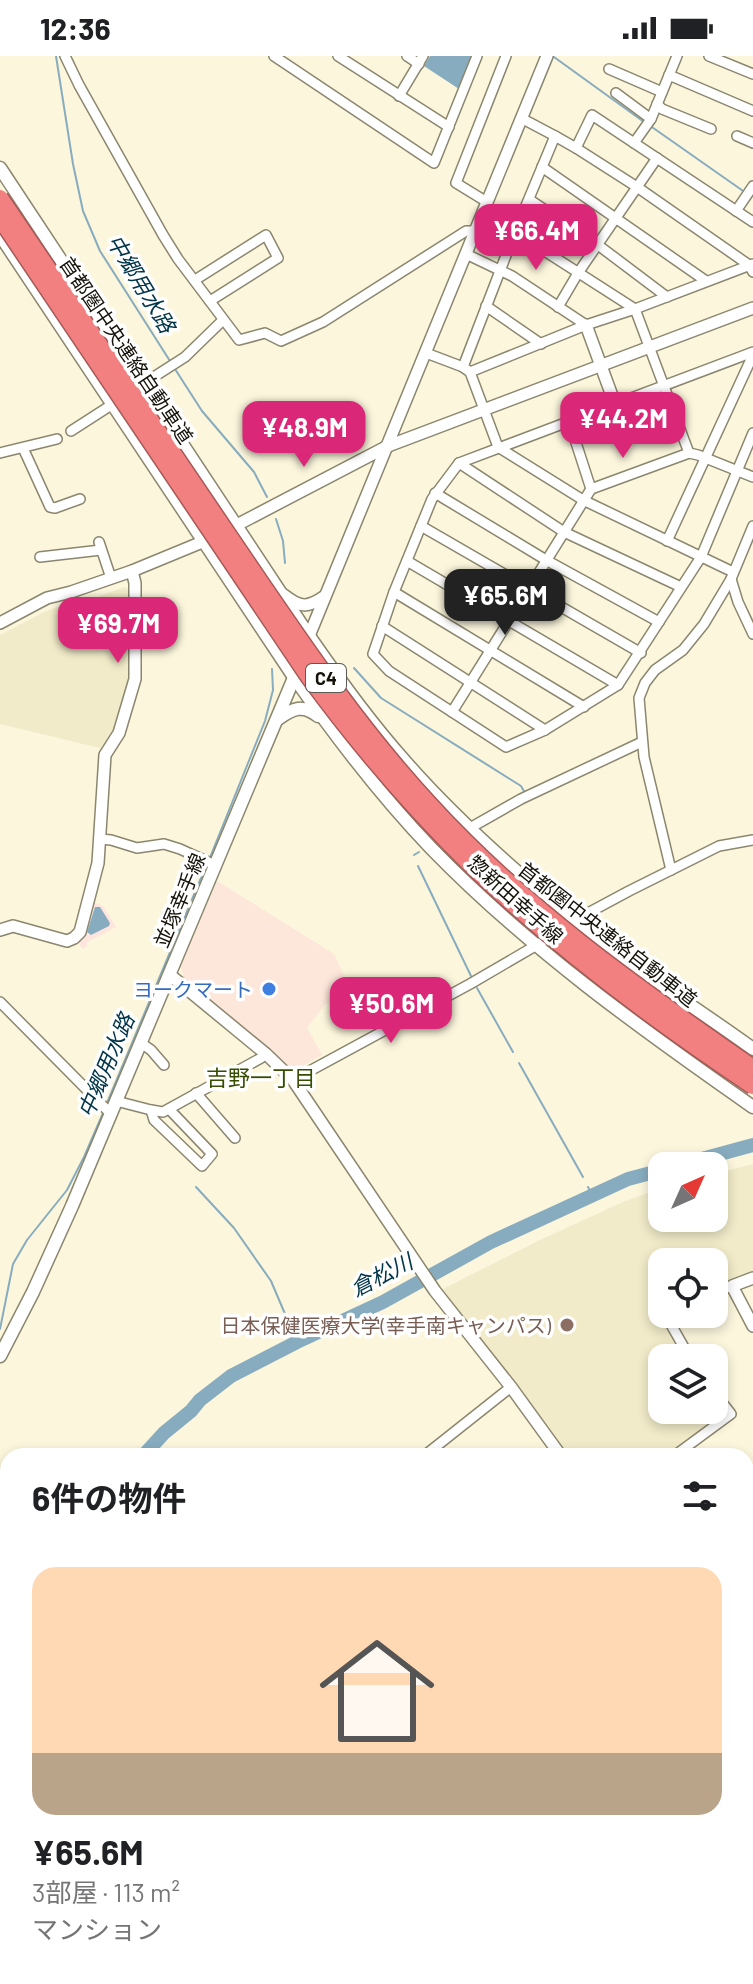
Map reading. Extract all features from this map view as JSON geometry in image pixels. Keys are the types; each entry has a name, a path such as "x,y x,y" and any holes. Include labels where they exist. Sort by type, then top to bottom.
{"highway":[{"name":"首都圏中央連絡自動車道","path":"0,198 311,656 393,764 431,807 543,912 642,990 753,1068"},
{"name":"首都圏中央連絡自動車道","path":"0,218 309,677 422,816 523,913 642,1008 753,1086"}],"main road":[{"path":"0,168 309,636 308,664 336,706 338,739"},
{"path":"0,235 294,677"},
{"path":"172,428 188,461 191,486 212,524 205,542"},
{"name":"並塚幸手線","path":"0,1356 72,1206 170,975 210,863 276,720 309,636"},
{"name":"惣新田幸手線","path":"309,636 401,758 470,828 576,922 663,988 753,1049"},
{"name":"惣新田幸手線","path":"294,677 338,739 393,805 487,903 628,1018 753,1107"},
{"path":"276,720 290,710 302,708 313,712 326,723"}],"street":[{"path":"65,56 163,235 239,340 265,333 281,341 323,322 466,231 475,231"},
{"path":"274,56 434,163 477,56"},
{"path":"338,56 449,127"},
{"path":"399,96 421,60 407,56"},
{"path":"487,202 456,183 506,56"},
{"path":"634,143 651,119 677,56"},
{"path":"709,56 753,74"},
{"path":"309,636 544,57"},
{"path":"609,69 662,92"},
{"path":"669,75 753,111"},
{"path":"616,93 651,119"},
{"path":"657,104 662,109 711,129"},
{"path":"576,148 592,115 753,222"},
{"path":"521,118 637,187 752,267"},
{"path":"555,136 486,306 466,369 498,447 583,500 732,575 738,602 753,634"},
{"path":"737,136 753,143"},
{"path":"558,307 657,158"},
{"path":"542,167 706,281"},
{"path":"736,211 753,186"},
{"path":"530,200 598,245 667,297"},
{"path":"515,232 635,309 689,453"},
{"path":"195,280 266,235 278,258 210,301"},
{"path":"466,254 502,270 586,325 615,404"},
{"path":"426,353 466,369 752,267"},
{"path":"486,306 541,344"},
{"path":"0,623 47,598 132,571 205,542 388,446 753,308"},
{"path":"71,431 196,348 223,320"},
{"path":"753,353 459,463 435,493 394,592 373,654 389,671 506,747 545,730 618,685 630,669 701,557 753,433"},
{"path":"667,541 753,353"},
{"path":"569,421 591,489"},
{"path":"0,453 57,439"},
{"path":"23,448 50,507 80,499"},
{"path":"452,712 591,489 689,453 753,477"},
{"path":"459,463 564,532 681,587"},
{"path":"435,493 546,560 659,622"},
{"path":"421,526 641,653"},
{"path":"671,870 644,757 639,698 655,670 683,650 704,624 750,542 753,526"},
{"path":"40,557 100,546 111,578"},
{"path":"407,561 618,685"},
{"path":"0,930 13,926 67,941 80,932 97,872 101,754 119,733 135,679 135,583 132,571"},
{"path":"281,592 295,604 304,605 327,595"},
{"path":"394,592 584,707"},
{"path":"382,626 545,730"},
{"path":"630,669 648,679"},
{"path":"470,828 521,799 642,742"},
{"path":"100,839 137,848 164,844 210,863"},
{"path":"293,1080 470,984 588,913 719,846 753,840"},
{"path":"170,975 293,1080 433,1288 555,1448"},
{"path":"0,1002 107,1110 114,1107 163,1112 266,1054"},
{"path":"141,1043 164,1065"},
{"path":"196,1093 235,1138"},
{"path":"151,1110 154,1120 202,1166 212,1154 169,1109"},
{"path":"728,1287 753,1278"},
{"path":"732,1286 753,1326"},
{"path":"434,1448 511,1387"},
{"path":"685,1448 717,1424"}],"shaded area":[{"path":"125,587 128,589 130,682 114,728 100,748 0,724 0,635 44,612"},
{"path":"217,881 334,954 349,987 336,1010 326,1003 307,1028 322,1055 292,1072 184,979 181,967"},
{"path":"93,902 103,906 116,927 87,942 82,949 78,940"},
{"name":"日本保健医療大学(幸手南キャンパス)","path":"753,1164 753,1272 728,1281 728,1248 648,1248 648,1328 667,1328 676,1344 648,1344 648,1424 711,1424 678,1448 562,1448 441,1290 623,1202 648,1193 648,1232 728,1232 728,1170"}],"water":[{"path":"430,56 473,56 459,89 424,66"},
{"path":"95,907 100,907 110,923 91,935 87,932"}],"waterway":[{"name":"中郷用水路","path":"56,56 83,211 100,251 170,361"},
{"path":"554,57 644,122"},
{"path":"649,125 746,193"},
{"name":"中郷用水路","path":"175,369 202,411 254,472 267,497"},
{"name":"中郷用水路","path":"276,519 283,541 285,563"},
{"path":"354,668 381,698 521,786 525,793"},
{"name":"中郷用水路","path":"209,860 265,721 273,690 272,669"},
{"path":"414,855 419,852"},
{"name":"中郷用水路","path":"107,1103 206,866"},
{"path":"418,866 471,976"},
{"path":"477,988 513,1052"},
{"path":"519,1063 583,1177"},
{"name":"中郷用水路","path":"0,1329 13,1264 27,1240 67,1190 103,1113"},
{"name":"倉松川","path":"727,1152 753,1145"},
{"name":"倉松川","path":"150,1448 200,1400 231,1376 383,1302 491,1242 628,1179 648,1174"},
{"path":"196,1187 234,1228 271,1281 297,1342"},
{"path":"588,1187 592,1195"}],"place":[{"name":"ヨークマート","path":"269,989"},
{"name":"日本保健医療大学(幸手南キャンパス)","path":"567,1325"}],"district":[{"name":"吉野一丁目","path":"261,1077"}]}
